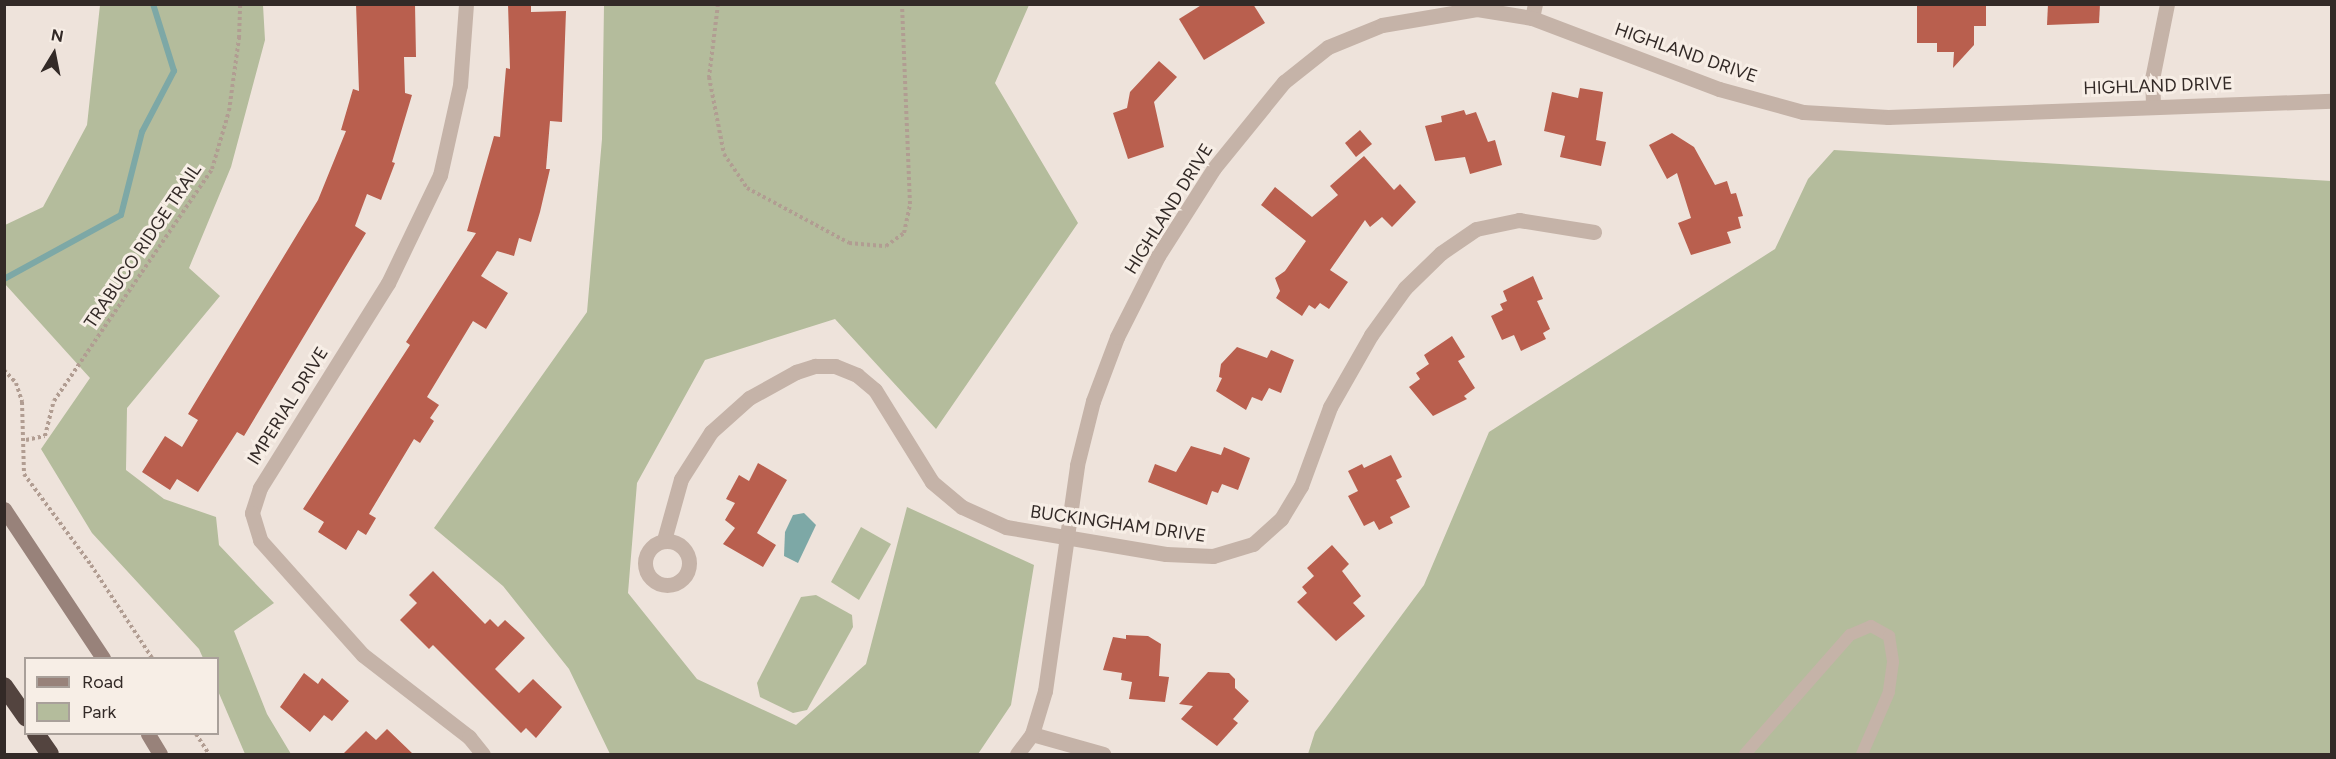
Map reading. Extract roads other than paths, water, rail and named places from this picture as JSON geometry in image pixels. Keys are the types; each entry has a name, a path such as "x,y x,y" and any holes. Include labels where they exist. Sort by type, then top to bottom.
{"highway":[{"path":"4,686 24,715"},
{"path":"37,735 50,754"}],"main road":[{"path":"4,509 102,657"},
{"path":"149,735 160,754"}],"street":[{"name":"IMPERIAL DRIVE","path":"466,4 460,85 440,175 388,282 260,488 252,513 260,540 363,655 469,737 483,754"},
{"path":"2153,104 2152,79 2167,4"},
{"name":"HIGHLAND DRIVE","path":"1017,754 1032,734 1045,691 1064,538 1093,401 1117,337 1158,256 1214,168 1284,82 1328,47 1382,25 1477,9 1533,11 1719,89 1803,112 1899,117 2153,104 2331,101"},
{"name":"BUCKINGHAM DRIVE","path":"664,540 681,478 711,432 748,398 815,366 836,366 857,375 874,390 932,482 962,507 1006,527 1064,538 1213,556 1253,544 1281,519 1301,486 1330,407 1371,335 1405,288 1441,253 1476,230 1519,220 1594,232"},
{"path":"1032,734 1103,754"}],"lane":[{"path":"1745,754 1850,635 1871,626 1889,636 1893,662 1888,692 1862,754"}],"water":[{"path":"804,513 816,525 798,563 784,556 785,532 793,515"}],"waterway":[{"path":"4,279 121,215 142,132 174,71 153,4"}]}
